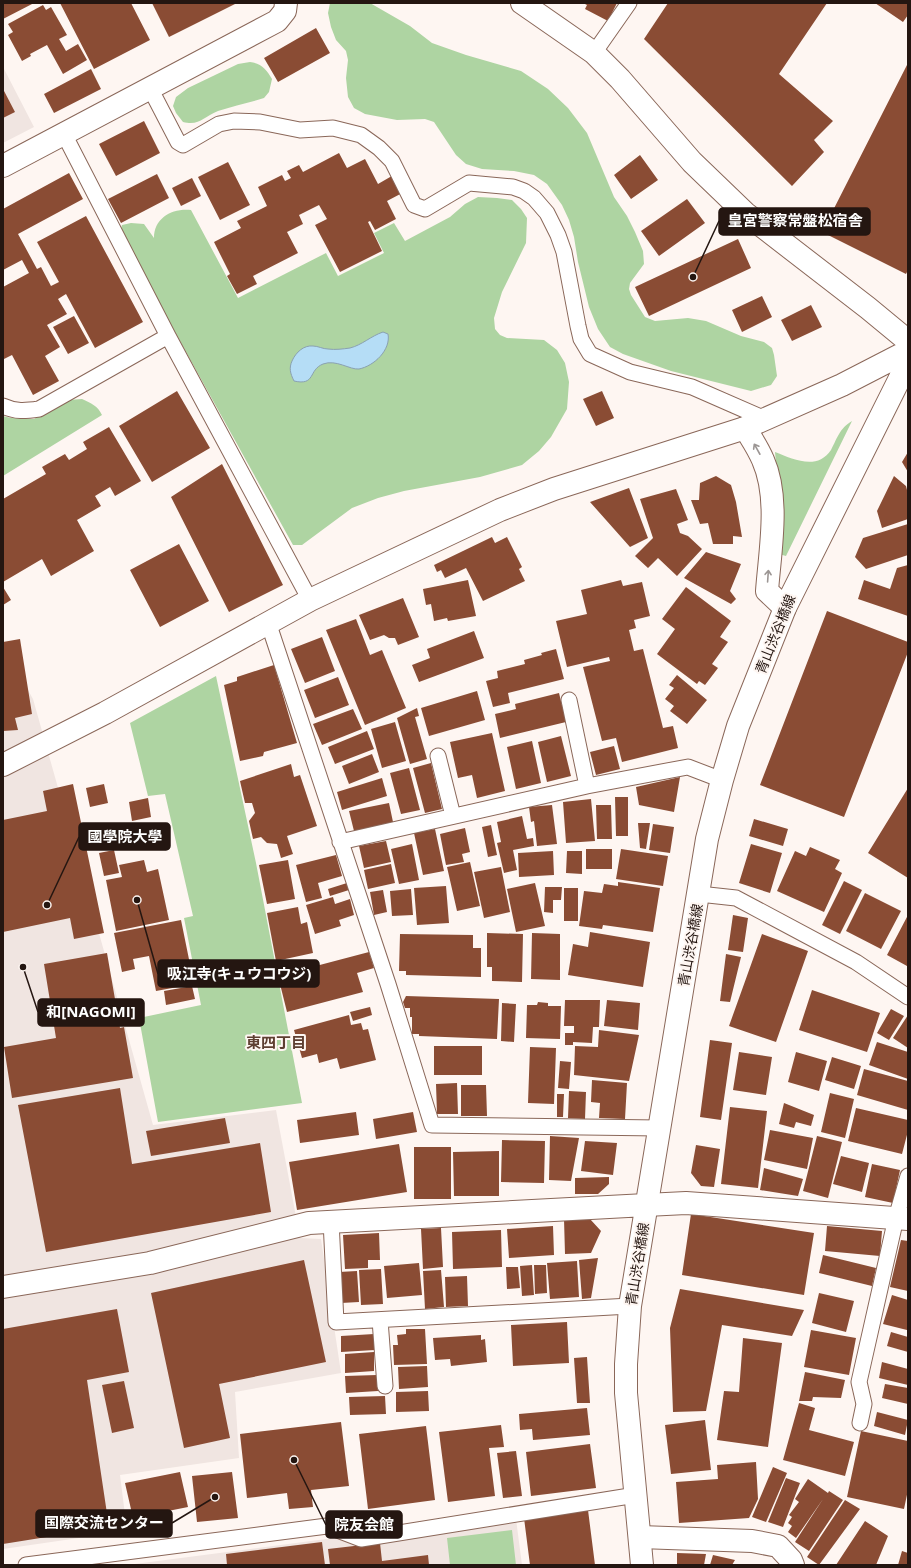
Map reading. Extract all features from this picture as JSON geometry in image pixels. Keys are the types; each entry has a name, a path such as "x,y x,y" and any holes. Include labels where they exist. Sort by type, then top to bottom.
{"street":[{"path":"3,166 277,21 285,11 286,3"},
{"path":"522,3 594,53 620,79 692,162 745,213 868,308 908,341"},
{"path":"3,765 105,713 310,600 500,510 554,489 745,428 842,385 908,351"},
{"name":"青山渋谷橋線","path":"642,1565 626,1393 626,1364 630,1306 707,839 738,726 785,608 908,362"},
{"path":"745,428 763,460 771,487 772,523 767,591 785,608"},
{"path":"3,1287 150,1263 309,1223 331,1221 686,1203 902,1218"},
{"path":"640,1537 752,1541 778,1546 791,1560 793,1565"}],"lane":[{"path":"594,53 629,3"},
{"path":"150,88 178,142 183,145 219,124 234,121 260,122 300,130 333,128 361,135 379,148 392,161 414,205 425,209 469,183 513,187 524,191 534,198 547,213 558,234 564,252 581,339 590,354 630,372 692,387 765,418"},
{"path":"64,134 168,336 310,600"},
{"path":"3,406 11,410 24,412 39,409 168,336"},
{"path":"268,622 388,984 432,1125 659,1128"},
{"path":"569,700 587,786"},
{"path":"438,756 453,816"},
{"path":"340,842 587,786 688,767 722,780"},
{"path":"699,894 736,898 856,962 908,997"},
{"path":"860,1423 864,1404 859,1382 902,1218 908,1176"},
{"path":"331,1221 336,1322 630,1306"},
{"path":"380,1320 385,1386"},
{"path":"26,1565 327,1526 361,1539 636,1495"}],"shaded area":[{"path":"3,67 34,127 3,143"},
{"path":"3,646 33,699 153,1125 276,1110 300,1238 321,1239 341,1373 235,1392 239,1458 120,1475 127,1531 3,1549"},
{"path":"516,1519 522,1565 127,1565 326,1539 365,1539"}],"green space":[{"path":"330,3 370,3 410,26 432,43 466,55 521,71 548,89 568,108 587,133 614,197 627,216 635,232 643,251 644,264 630,283 629,289 631,295 645,317 655,321 688,318 706,321 741,336 764,342 772,348 774,355 777,376 771,385 751,391 671,371 623,354 610,347 598,329 589,307 569,220 562,205 547,184 534,175 514,171 482,169 466,164 456,155 434,122 425,119 397,120 365,114 354,108 348,97 346,78 348,60 346,51 336,40 331,27 328,13"},
{"path":"250,62 263,68 272,79 269,92 264,98 218,111 198,122 183,122 173,106 176,97 188,88 238,64"},
{"path":"478,197 512,200 527,218 526,243 502,292 494,318 495,329 500,335 507,338 544,340 557,350 565,363 569,382 567,409 551,437 539,451 522,465 480,477 404,491 378,498 352,508 302,545 293,545 120,233 122,225 131,223 144,224 154,238 157,225 165,216 177,211 191,210 238,298 326,253 338,276 384,253 374,233 394,223 405,241 450,217 465,204"},
{"path":"82,399 96,407 102,415 3,476 3,416 11,418 34,419 68,400"},
{"path":"852,421 786,556 775,553 778,485 775,452 804,462 819,460 831,450 841,430"},
{"path":"216,676 256,863 302,1103 158,1122 139,1018 201,1005 184,918 193,916 165,794 148,796 130,723"},
{"path":"512,1530 516,1565 450,1565 447,1538"}],"water":[{"path":"383,332 388,334 387,346 376,361 370,365 355,369 333,363 323,364 315,370 311,377 306,381 294,381 290,371 290,366 296,355 303,348 315,346 324,349 350,348 359,345"}],"building":[{"path":"3,3 34,3 3,19"},
{"path":"60,3 131,3 150,40 94,69"},
{"path":"152,3 237,3 169,37"},
{"path":"583,3 617,3 608,21 585,9 587,5"},
{"path":"668,3 827,3 779,74 833,121 814,140 824,152 792,186 644,39"},
{"path":"875,3 908,3 908,15 903,22"},
{"path":"43,5 46,10 51,7 67,35 59,39 66,51 78,44 87,60 63,74 47,45 30,54 31,56 22,61 8,35 13,32 8,24"},
{"path":"316,28 330,53 278,82 264,58"},
{"path":"908,63 908,270 906,274 822,232"},
{"path":"91,69 101,89 54,113 44,94"},
{"path":"3,89 15,112 3,118"},
{"path":"144,121 160,153 116,176 99,144"},
{"path":"339,153 347,168 365,159 378,184 397,173 406,191 387,201 396,219 375,230 370,221 368,222 382,251 340,272 315,225 327,219 319,205 299,215 303,224 287,232 298,253 253,276 257,284 237,294 227,276 230,274 214,242 241,228 237,221 267,206 258,187 282,175 285,181 291,178 287,171 299,165 303,172"},
{"path":"640,155 658,180 631,199 614,175"},
{"path":"228,162 250,205 220,220 198,177"},
{"path":"69,173 83,199 18,234 37,269 41,267 51,286 59,282 37,242 86,216 143,322 95,348 66,294 58,299 67,314 47,325 60,347 45,356 59,381 33,395 12,355 4,359 3,358 3,287 29,273 22,260 3,270 3,209"},
{"path":"157,174 169,198 121,223 108,199"},
{"path":"192,178 201,196 181,206 172,188"},
{"path":"687,199 705,223 659,256 641,231"},
{"path":"738,239 751,268 649,316 635,287"},
{"path":"762,296 772,317 742,332 732,310"},
{"path":"811,305 822,327 792,341 781,320"},
{"path":"74,316 89,343 68,354 53,327"},
{"path":"177,391 210,448 152,482 119,426"},
{"path":"602,391 614,418 596,426 583,399"},
{"path":"109,427 141,481 115,496 110,487 95,496 101,506 77,520 94,551 51,576 42,559 3,582 3,499 46,474 42,467 65,454 69,460 87,449 83,442"},
{"path":"908,452 908,472 902,462"},
{"path":"222,464 283,585 229,612 171,497"},
{"path":"716,476 731,485 736,502 742,537 733,536 733,544 713,544 708,523 700,524 691,500 699,500 700,483"},
{"path":"894,476 906,486 908,494 908,519 882,528 877,511"},
{"path":"629,488 648,538 630,547 590,502"},
{"path":"676,489 688,520 677,524 680,533 688,536 702,549 677,576 658,558 648,568 635,556 653,538 640,499"},
{"path":"908,524 908,555 866,569 855,557 863,538"},
{"path":"492,537 495,543 507,537 522,567 519,569 525,581 483,601 466,568 445,578 441,570 437,572 434,565"},
{"path":"179,544 209,601 160,627 130,570"},
{"path":"706,552 741,564 730,591 736,599 731,604 684,578"},
{"path":"908,565 908,616 858,599 864,580 890,589 897,568"},
{"path":"468,580 476,616 448,621 447,618 434,621 431,604 426,605 423,589"},
{"path":"621,580 623,586 642,582 650,616 634,620 636,628 629,630 634,651 643,649 663,728 673,726 678,748 622,762 616,738 602,741 583,667 610,661 609,657 567,667 556,621 587,614 581,590"},
{"path":"3,587 11,600 3,605"},
{"path":"686,587 731,621 720,637 728,642 712,664 718,668 705,685 699,681 697,684 657,654 675,629 662,619"},
{"path":"403,598 419,637 398,645 395,638 389,638 384,635 370,640 359,615"},
{"path":"827,611 908,642 908,652 844,817 760,785"},
{"path":"356,619 370,655 382,650 406,708 365,725 326,630"},
{"path":"474,631 484,658 419,682 412,665 430,658 427,649"},
{"path":"322,637 335,671 305,683 291,649"},
{"path":"20,639 32,714 15,718 18,730 3,731 3,642"},
{"path":"556,649 564,679 508,693 510,703 493,707 486,681 498,678 497,671 525,664 524,660"},
{"path":"274,665 297,743 264,752 263,756 240,761 224,685 237,681 237,677"},
{"path":"677,675 707,700 687,724 670,711 674,706 665,699 674,688 669,685"},
{"path":"338,677 349,705 315,718 304,690"},
{"path":"477,691 485,720 429,736 421,708"},
{"path":"559,693 566,722 500,738 495,714 516,709 515,704"},
{"path":"417,708 419,716 415,717 427,759 410,764 397,718"},
{"path":"353,709 362,729 322,745 313,724"},
{"path":"395,722 406,761 382,768 371,729"},
{"path":"367,731 374,749 335,764 328,747"},
{"path":"492,733 505,791 477,798 472,775 458,778 450,742"},
{"path":"561,736 571,776 547,782 538,742"},
{"path":"532,741 541,783 516,789 507,747"},
{"path":"614,746 620,769 596,775 590,752"},
{"path":"372,754 379,772 349,784 342,766"},
{"path":"431,763 442,809 425,813 413,768"},
{"path":"291,764 294,777 300,775 317,826 287,836 293,854 281,858 277,844 267,843 261,837 253,839 249,821 255,813 252,803 245,803 240,781"},
{"path":"409,768 420,810 401,814 390,773"},
{"path":"680,777 674,812 639,805 636,787"},
{"path":"382,778 387,796 342,810 337,792"},
{"path":"73,784 104,933 74,939 70,918 3,932 3,820 47,811 43,791"},
{"path":"104,784 108,803 90,807 86,788"},
{"path":"908,788 908,878 868,853"},
{"path":"615,797 628,797 628,836 616,836"},
{"path":"148,798 151,817 132,821 129,802"},
{"path":"591,799 595,841 566,843 563,802"},
{"path":"389,803 393,822 354,831 349,811"},
{"path":"552,805 557,844 537,846 534,821 531,822 529,807"},
{"path":"596,805 611,805 612,839 597,839"},
{"path":"522,816 527,839 533,838 534,846 513,850 517,870 504,873 497,843 501,842 497,822"},
{"path":"754,819 788,829 783,846 749,836"},
{"path":"638,823 650,823 646,849 640,848"},
{"path":"653,824 674,827 670,853 649,850"},
{"path":"491,825 497,855 488,857 482,827"},
{"path":"465,828 470,852 462,854 464,862 446,865 440,834"},
{"path":"435,829 444,871 423,875 414,833"},
{"path":"386,841 391,862 364,868 359,846"},
{"path":"412,844 419,880 399,884 391,849"},
{"path":"751,844 782,853 770,893 739,883"},
{"path":"810,847 840,860 835,869 842,873 824,912 777,891 795,851 806,856"},
{"path":"586,849 612,849 612,869 586,869"},
{"path":"621,849 668,856 663,886 616,879"},
{"path":"114,850 119,873 104,876 99,853"},
{"path":"553,851 554,875 519,877 518,853"},
{"path":"567,851 582,851 582,874 566,873"},
{"path":"336,855 342,876 318,883 322,898 306,902 296,865"},
{"path":"144,860 147,872 158,869 169,920 116,931 106,880 122,877 119,865"},
{"path":"288,860 295,899 267,904 259,865"},
{"path":"470,862 480,906 457,911 447,867"},
{"path":"391,864 395,883 368,889 364,870"},
{"path":"501,867 510,912 484,918 474,872"},
{"path":"844,881 862,890 840,934 822,925"},
{"path":"618,882 660,888 653,932 603,925 602,929 579,926 584,891 602,893 604,884 618,886"},
{"path":"347,883 349,890 330,896 328,889"},
{"path":"535,883 545,926 516,932 507,889"},
{"path":"446,886 449,923 417,925 414,888"},
{"path":"545,887 562,887 561,900 553,900 553,913 544,912"},
{"path":"564,888 578,888 578,921 564,921"},
{"path":"411,889 413,915 392,916 390,891"},
{"path":"383,890 387,912 374,915 370,892"},
{"path":"865,893 901,911 881,949 846,931"},
{"path":"333,897 335,904 350,899 354,915 339,920 341,926 315,934 306,905"},
{"path":"298,907 301,924 307,922 313,953 276,961 267,913"},
{"path":"733,915 748,918 743,952 728,950"},
{"path":"908,915 908,963 907,966 887,955"},
{"path":"181,920 194,984 156,991 149,956 133,959 135,969 122,972 114,933"},
{"path":"590,932 650,942 643,987 568,975 573,944 588,947"},
{"path":"487,933 523,934 522,982 492,981 492,967 487,967"},
{"path":"532,933 560,934 560,980 531,979"},
{"path":"400,934 473,935 473,948 481,948 481,977 406,975 406,971 399,971"},
{"path":"762,934 808,951 776,1042 729,1026"},
{"path":"369,952 374,968 357,973 363,992 287,1012 278,976"},
{"path":"107,953 120,1028 124,1027 133,1078 12,1098 4,1047 56,1038 44,964"},
{"path":"726,954 741,957 730,1002 720,1001"},
{"path":"192,986 195,999 166,1005 164,991"},
{"path":"812,990 880,1013 867,1052 799,1030"},
{"path":"406,996 499,999 497,1039 419,1036 419,1034 412,1034 412,1017 410,1017 410,1008 405,1008 403,1002"},
{"path":"565,1000 600,1000 599,1027 593,1027 592,1043 573,1042 573,1045 565,1045 565,1033 574,1033 574,1026 564,1026"},
{"path":"607,1000 640,1003 638,1030 604,1026"},
{"path":"538,1002 548,1003 548,1006 561,1006 560,1039 526,1038 527,1005 537,1005"},
{"path":"502,1003 516,1004 514,1042 501,1041"},
{"path":"370,1007 372,1015 353,1021 350,1012"},
{"path":"891,1009 904,1016 889,1040 877,1033"},
{"path":"349,1015 351,1025 361,1023 363,1030 368,1029 376,1060 340,1069 337,1058 319,1063 317,1054 302,1058 294,1030"},
{"path":"908,1015 908,1048 893,1038"},
{"path":"599,1030 639,1035 629,1081 574,1075 575,1046 598,1047"},
{"path":"710,1040 732,1043 721,1120 700,1117"},
{"path":"877,1042 908,1052 908,1079 869,1065"},
{"path":"434,1046 482,1046 482,1075 434,1075"},
{"path":"530,1047 556,1048 554,1104 528,1103"},
{"path":"739,1052 772,1057 766,1095 733,1090"},
{"path":"796,1052 827,1061 819,1091 788,1082"},
{"path":"832,1057 861,1066 854,1089 825,1080"},
{"path":"560,1061 571,1062 569,1089 558,1088"},
{"path":"864,1069 908,1081 908,1110 857,1095"},
{"path":"592,1080 627,1083 625,1119 599,1118 600,1103 591,1102"},
{"path":"457,1083 458,1114 437,1114 436,1084"},
{"path":"461,1085 486,1085 487,1116 461,1116"},
{"path":"120,1088 132,1164 260,1143 271,1212 46,1252 18,1105"},
{"path":"569,1091 586,1092 585,1119 568,1118"},
{"path":"830,1093 854,1099 845,1138 821,1132"},
{"path":"557,1094 564,1094 563,1117 557,1117"},
{"path":"784,1103 814,1115 811,1126 796,1122 794,1128 779,1124"},
{"path":"730,1107 767,1111 758,1188 721,1184"},
{"path":"856,1108 908,1120 908,1131 902,1154 848,1141"},
{"path":"356,1112 359,1135 300,1143 297,1120"},
{"path":"413,1112 417,1132 376,1139 373,1119"},
{"path":"225,1118 230,1143 151,1156 146,1131"},
{"path":"770,1130 813,1138 807,1169 764,1160"},
{"path":"550,1136 579,1138 571,1181 549,1180"},
{"path":"817,1136 842,1142 828,1198 803,1191"},
{"path":"502,1140 545,1141 544,1183 501,1182"},
{"path":"585,1141 617,1143 613,1175 581,1171"},
{"path":"399,1144 407,1192 297,1210 289,1162"},
{"path":"696,1145 720,1149 714,1187 701,1186 691,1173"},
{"path":"414,1147 451,1147 451,1199 414,1199"},
{"path":"499,1151 499,1196 454,1196 453,1152"},
{"path":"841,1156 869,1163 862,1192 833,1184"},
{"path":"872,1164 900,1170 893,1203 865,1197"},
{"path":"764,1168 803,1179 798,1196 760,1190"},
{"path":"609,1177 609,1184 598,1194 575,1194 575,1178"},
{"path":"691,1214 814,1233 804,1295 682,1275"},
{"path":"564,1219 590,1219 601,1231 591,1253 565,1254"},
{"path":"553,1226 554,1255 509,1258 507,1229"},
{"path":"827,1226 882,1231 880,1256 825,1251"},
{"path":"441,1228 443,1267 423,1269 421,1229"},
{"path":"501,1230 502,1267 453,1269 452,1232"},
{"path":"379,1233 380,1260 368,1260 368,1268 345,1269 343,1235"},
{"path":"901,1240 908,1241 908,1291 890,1287"},
{"path":"823,1255 876,1268 872,1286 819,1273"},
{"path":"598,1258 591,1298 582,1299 579,1260"},
{"path":"304,1260 326,1362 219,1384 230,1438 184,1448 151,1293"},
{"path":"577,1261 579,1297 550,1299 547,1263"},
{"path":"419,1263 422,1295 387,1298 384,1266"},
{"path":"532,1265 534,1295 522,1296 520,1266"},
{"path":"534,1265 546,1265 547,1293 535,1294"},
{"path":"506,1267 518,1267 520,1288 507,1289"},
{"path":"381,1269 383,1304 361,1305 359,1270"},
{"path":"441,1270 444,1307 425,1309 423,1271"},
{"path":"357,1271 359,1302 341,1303 339,1272"},
{"path":"467,1276 468,1306 446,1307 445,1277"},
{"path":"680,1289 804,1310 792,1336 722,1325 706,1411 673,1412 670,1328"},
{"path":"819,1293 854,1301 846,1332 812,1323"},
{"path":"892,1295 908,1300 907,1330 883,1324"},
{"path":"117,1309 129,1372 87,1380 109,1527 3,1544 3,1329"},
{"path":"567,1322 569,1363 513,1366 511,1325"},
{"path":"406,1329 425,1329 427,1364 394,1365 393,1345 398,1345 397,1335 406,1334"},
{"path":"811,1330 856,1338 849,1375 804,1367"},
{"path":"891,1332 908,1337 908,1352 887,1346"},
{"path":"374,1334 375,1350 341,1352 341,1336"},
{"path":"481,1335 481,1340 485,1339 487,1362 451,1366 450,1359 435,1360 433,1338"},
{"path":"743,1338 782,1343 768,1447 717,1440 724,1391 739,1392"},
{"path":"374,1352 374,1371 345,1373 345,1354"},
{"path":"587,1357 590,1403 577,1403 574,1358"},
{"path":"882,1362 908,1369 908,1385 879,1378"},
{"path":"427,1366 428,1387 399,1389 398,1367"},
{"path":"805,1372 845,1380 841,1398 813,1397 812,1401 799,1401"},
{"path":"377,1375 378,1391 346,1393 345,1376"},
{"path":"124,1381 134,1428 112,1433 102,1385"},
{"path":"885,1384 908,1388 908,1404 882,1398"},
{"path":"428,1391 429,1411 396,1412 396,1392"},
{"path":"385,1396 386,1414 350,1415 349,1397"},
{"path":"799,1403 815,1408 809,1430 854,1442 845,1476 783,1460"},
{"path":"587,1408 590,1435 533,1440 532,1429 520,1430 519,1414"},
{"path":"877,1412 908,1420 905,1435 874,1426"},
{"path":"705,1420 711,1470 671,1474 665,1425"},
{"path":"341,1422 349,1486 311,1490 313,1507 289,1509 287,1493 247,1498 240,1434"},
{"path":"501,1425 504,1447 489,1448 495,1496 448,1502 439,1432"},
{"path":"426,1426 435,1500 368,1509 359,1434"},
{"path":"861,1431 908,1441 908,1490 904,1509 847,1497"},
{"path":"590,1444 596,1488 531,1496 526,1452"},
{"path":"516,1451 522,1496 503,1498 497,1453"},
{"path":"756,1462 758,1499 749,1518 679,1523 676,1482 718,1479 717,1465"},
{"path":"773,1467 787,1473 766,1522 752,1517"},
{"path":"180,1472 188,1507 133,1518 125,1483"},
{"path":"232,1472 238,1518 197,1522 192,1476"},
{"path":"786,1478 800,1483 783,1527 768,1522"},
{"path":"808,1479 828,1493 829,1491 843,1500 809,1551 795,1542 823,1499 796,1538 788,1532 792,1526 788,1523 792,1517 789,1515 799,1502 795,1499"},
{"path":"845,1500 860,1509 819,1565 807,1557"},
{"path":"588,1510 595,1565 530,1565 524,1518"},
{"path":"865,1521 888,1536 876,1565 836,1565"},
{"path":"322,1542 325,1565 227,1565 226,1554"},
{"path":"380,1543 382,1561 428,1555 429,1565 330,1565 328,1549"},
{"path":"902,1551 908,1553 908,1565 898,1565"},
{"path":"677,1553 706,1554 704,1565 677,1565"},
{"path":"713,1555 735,1560 732,1565 710,1565"}],"place":[{"name":"皇宮警察常盤松宿舎","path":"693,277"},
{"name":"吸江寺(キュウコウジ)","path":"137,900"},
{"name":"國學院大學","path":"47,905"},
{"name":"和[NAGOMI]","path":"23,967"},
{"name":"院友会館","path":"294,1460"},
{"name":"国際交流センター","path":"215,1497"}],"district":[{"name":"東四丁目","path":"276,1042"}]}
